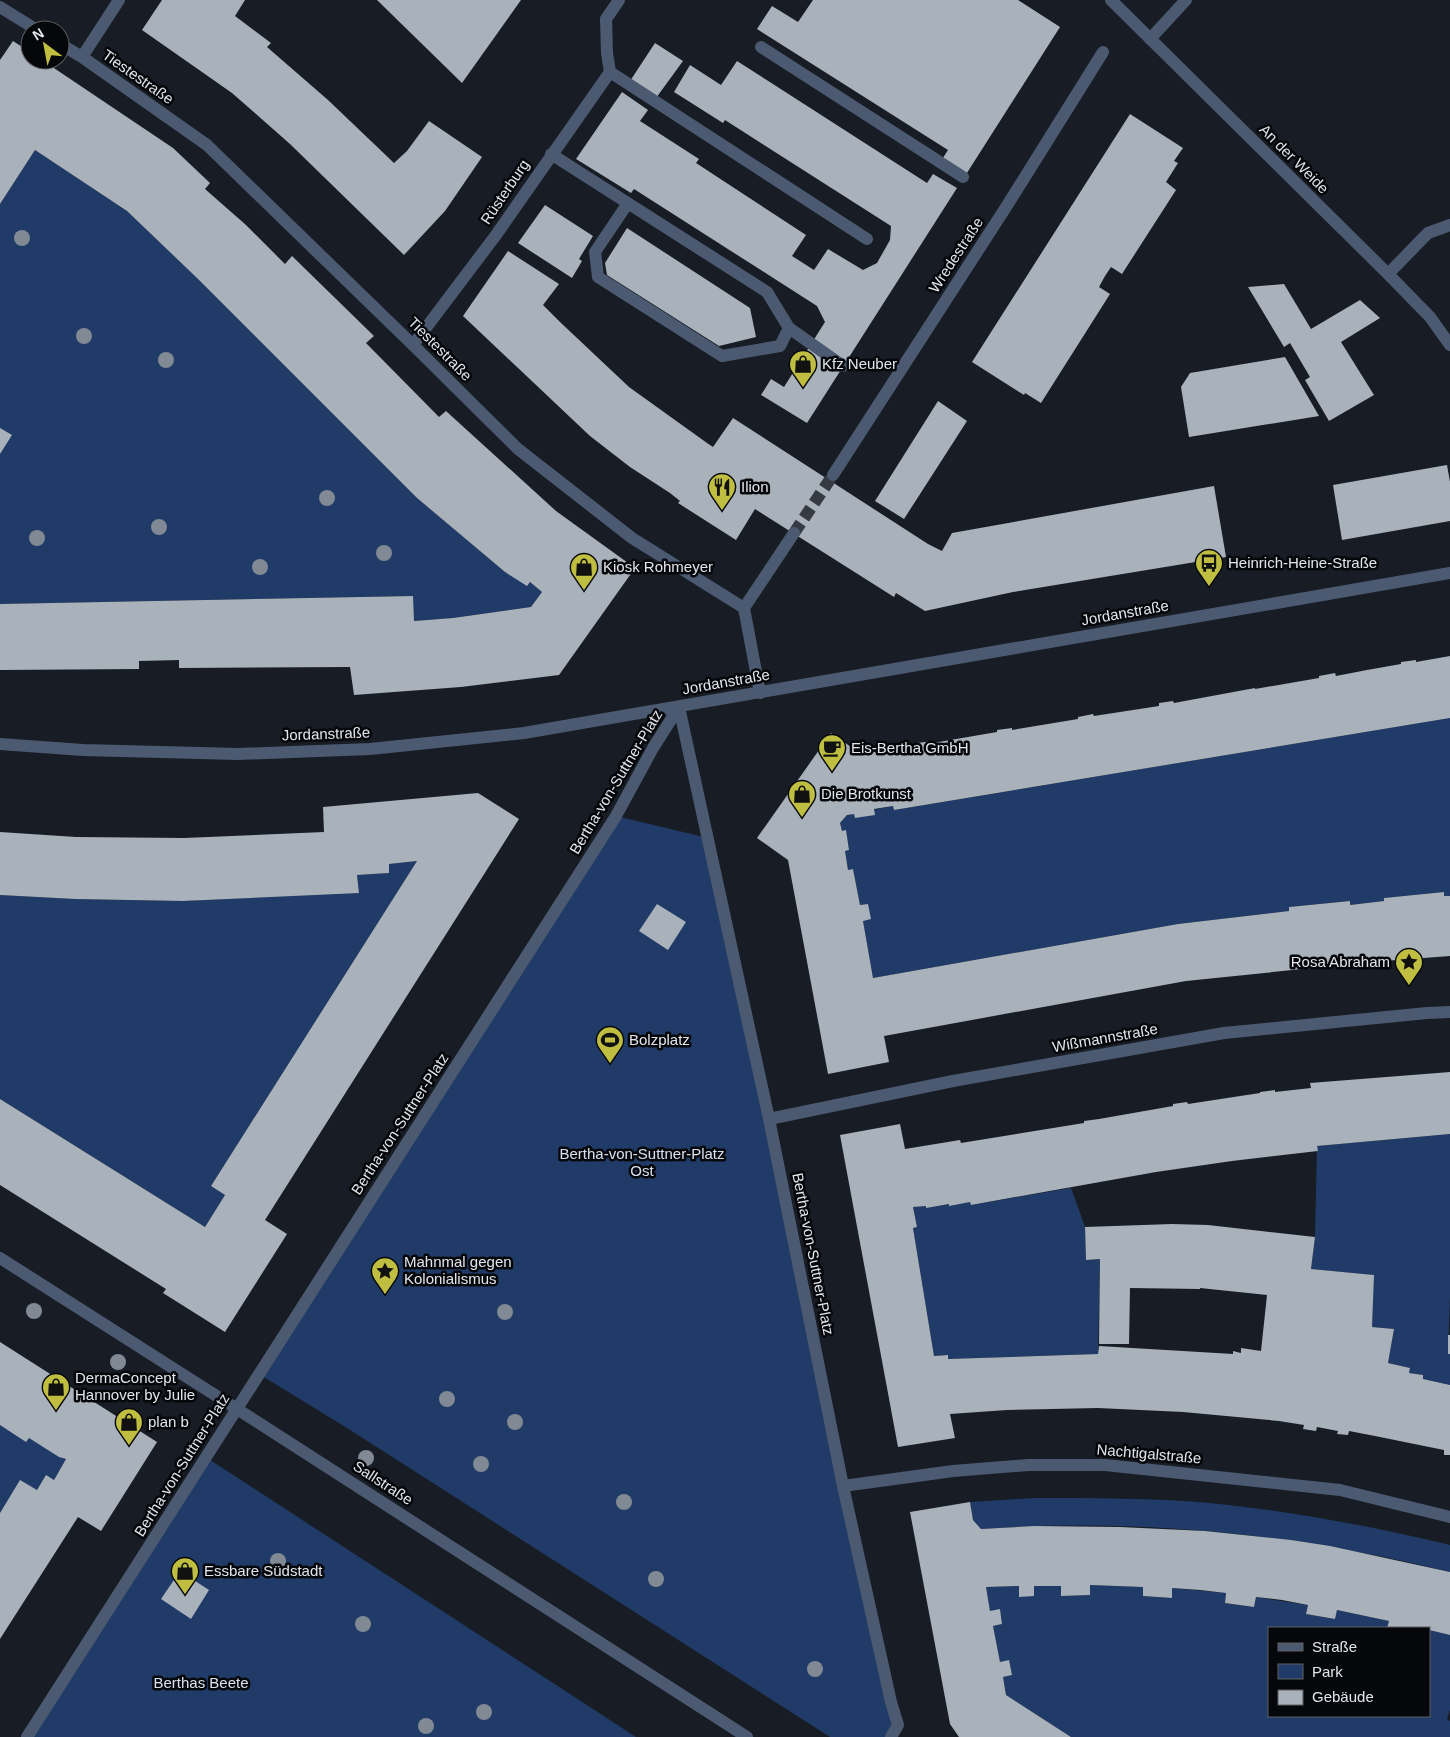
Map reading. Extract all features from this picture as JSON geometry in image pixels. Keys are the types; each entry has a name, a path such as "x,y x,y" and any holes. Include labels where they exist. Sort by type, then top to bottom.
{"street":[{"path":"82,57 119,0"},
{"path":"618,0 606,19 610,72 867,239"},
{"name":"An der Weide","path":"1111,0 1388,274 1430,318 1450,345"},
{"path":"1150,39 1186,0"},
{"path":"0,8 20,20"},
{"path":"761,47 963,177"},
{"name":"Tiestestraße","path":"70,50 207,145 413,344 518,449 632,538 744,608"},
{"name":"Wredestraße","path":"833,475 1008,204 1103,52"},
{"name":"Rüsterburg","path":"413,344 496,235 610,72"},
{"path":"551,154 767,292 789,328 842,366"},
{"path":"628,203 595,252 598,277 722,356 780,346 789,328"},
{"path":"1388,274 1428,233 1450,225"},
{"path":"760,693 744,608 794,533"},
{"name":"Jordanstraße","path":"0,744 83,750 238,754 370,749 524,733 1450,573"},
{"name":"Bertha-von-Suttner-Platz","path":"679,707 769,1119 843,1486 898,1726 891,1737"},
{"name":"Bertha-von-Suttner-Platz","path":"27,1737 611,825 653,748 679,707"},
{"name":"Wißmannstraße","path":"769,1119 953,1081 1224,1033 1450,1012"},
{"name":"Sallstraße","path":"0,1258 747,1737"},
{"name":"Nachtigalstraße","path":"843,1486 953,1471 1028,1465 1105,1465 1340,1490 1450,1517"}],"green space":[{"path":"35,150 127,211 198,279 417,498 505,572 527,585 530,582 542,592 531,607 453,618 414,621 412,596 0,604 0,204"},
{"path":"1450,718 1450,896 1444,896 1444,892 1384,898 1384,901 1350,905 1349,901 1289,907 1289,911 1178,924 873,978 863,921 868,904 860,905 853,869 848,870 845,851 849,850 846,831 842,831 840,823 847,815 893,806 894,810"},
{"name":"Bertha-von-Suttner-Platz Ost","path":"616,816 708,838 898,1725 891,1737 830,1737 347,1428 259,1374"},
{"path":"417,861 211,1186 225,1195 205,1227 0,1099 0,895 75,899 183,901 359,892 357,875 389,873 389,864"},
{"path":"1450,1134 1448,1354 1450,1354 1450,1385 1423,1379 1423,1375 1409,1373 1410,1368 1388,1363 1394,1329 1372,1327 1373,1275 1311,1269 1315,1237 1317,1146"},
{"path":"1071,1188 1085,1227 1086,1260 1100,1259 1098,1354 948,1359 948,1355 934,1356 913,1228 917,1227 913,1207 970,1202 971,1205"},
{"path":"0,1425 26,1441 29,1438 66,1459 54,1480 46,1476 37,1490 20,1481 0,1513"},
{"name":"Berthas Beete","path":"207,1458 636,1737 27,1737"},
{"path":"1034,1498 1188,1501 1271,1510 1331,1520 1450,1545 1450,1572 1334,1548 1217,1532 1099,1526 981,1529 973,1520 970,1502"},
{"path":"1090,1585 1143,1587 1143,1596 1171,1598 1172,1588 1226,1593 1225,1603 1254,1607 1256,1597 1308,1605 1306,1614 1335,1619 1337,1610 1389,1621 1387,1627 1268,1627 1268,1717 1430,1717 1430,1630 1450,1635 1450,1710 1447,1719 1450,1721 1450,1737 1071,1737 1006,1695 1003,1677 1012,1675 1009,1661 1000,1662 993,1626 1002,1624 1000,1610 990,1611 986,1587 1019,1586 1019,1596 1034,1586 1061,1586 1062,1596 1090,1595"}],"building":[{"path":"162,0 245,0 235,16 271,43 267,47 328,100 394,163 407,151 429,121 482,157 445,211 404,255 290,144 232,93 142,30"},
{"path":"377,0 521,0 462,83"},
{"path":"813,0 1018,0 1060,27 965,176 941,161 948,150 757,29 772,6 798,22"},
{"path":"13,41 20,46 20,70 57,70 173,148 210,183 205,189 246,225 285,264 292,256 374,336 366,343 439,417 446,411 556,511 635,568 559,675 461,687 354,695 350,667 179,668 179,660 139,661 139,669 0,670 0,604 413,596 414,621 453,618 531,607 542,592 530,582 527,586 505,572 417,498 198,279 127,211 35,150 0,204 0,60"},
{"path":"655,43 683,61 656,98 630,81"},
{"path":"737,61 927,183 933,174 957,188 807,423 761,395 771,379 784,387 825,322 817,306 634,189 631,193 576,159 622,92 648,110 640,121 699,159 696,163 806,235 792,256 814,270 828,249 863,270 877,263 890,240 891,226 725,120 723,123 674,92 690,65 721,85"},
{"path":"1130,114 1183,148 1174,161 1178,163 1166,182 1176,190 1122,274 1111,267 1105,276 1099,287 1110,294 1041,403 1025,393 1024,395 972,362"},
{"path":"545,205 593,236 579,259 582,261 572,278 518,243"},
{"path":"627,228 750,308 756,337 719,346 607,275 605,263"},
{"path":"508,251 559,284 543,305 560,322 629,387 707,443 713,447 733,418 928,544 942,551 952,533 1214,486 1226,557 1013,592 925,611 896,593 894,597 755,509 736,540 678,503 680,501 670,493 630,467 590,436 463,316"},
{"path":"1284,284 1311,329 1360,300 1380,318 1341,342 1374,395 1329,421 1305,380 1310,377 1290,343 1284,347 1248,287"},
{"path":"1285,357 1319,416 1189,437 1181,387 1190,373"},
{"path":"938,401 967,421 904,519 875,501"},
{"path":"0,428 12,435 0,454"},
{"path":"1447,465 1450,482 1450,521 1342,540 1333,485"},
{"path":"1450,656 1450,718 894,810 893,806 874,809 875,815 855,818 854,814 847,815 840,823 842,831 846,830 849,850 845,851 848,870 853,869 860,905 868,904 871,919 863,921 873,978 1178,924 1289,911 1289,907 1350,901 1350,905 1384,901 1384,898 1444,892 1444,896 1450,896 1450,956 1186,981 884,1036 889,1062 828,1074 788,860 757,838 831,733 861,754 917,745 917,743 933,741 933,743 997,732 997,730 1012,728 1012,730 1078,719 1078,717 1093,714 1094,716 1159,706 1159,703 1173,701 1174,703 1319,678 1319,676 1335,673 1336,676 1401,664 1401,662 1416,660 1416,662"},
{"path":"478,793 519,819 265,1220 287,1234 225,1332 163,1293 166,1289 0,1185 0,1099 205,1227 225,1195 211,1186 417,861 389,864 389,873 357,875 359,893 183,901 75,899 0,895 0,832 76,837 184,838 324,832 323,807"},
{"path":"657,904 686,922 668,950 639,931"},
{"path":"1450,1072 1450,1134 1317,1146 1318,1151 1156,1172 971,1205 970,1202 949,1206 949,1204 926,1208 926,1206 913,1207 917,1227 913,1228 934,1356 948,1355 948,1359 1098,1354 1099,1346 1233,1354 1233,1351 1241,1353 1241,1348 1261,1351 1267,1295 1200,1288 1130,1288 1129,1344 1099,1344 1100,1259 1086,1260 1085,1227 1172,1224 1208,1225 1315,1237 1311,1269 1374,1275 1372,1327 1394,1329 1388,1363 1410,1368 1409,1373 1423,1375 1423,1379 1450,1385 1450,1455 1444,1455 1444,1450 1375,1436 1349,1431 1348,1435 1337,1434 1338,1431 1317,1427 1316,1431 1303,1429 1304,1425 1279,1421 1183,1412 1098,1408 1007,1410 950,1414 955,1438 898,1447 840,1135 900,1124 905,1149 960,1140 961,1143 1084,1123 1084,1121 1173,1106 1173,1104 1187,1102 1188,1104 1275,1090 1275,1092 1311,1088 1310,1083"},
{"path":"1448,1335 1450,1335 1450,1354 1448,1354"},
{"path":"0,1342 157,1442 101,1531 78,1517 0,1639 0,1513 20,1480 37,1490 46,1475 54,1480 66,1459 59,1457 29,1438 26,1442 0,1425"},
{"path":"970,1502 973,1520 981,1529 1034,1526 1120,1527 1205,1531 1330,1546 1450,1572 1450,1635 1430,1630 1430,1627 1387,1627 1389,1621 1337,1610 1335,1619 1306,1614 1308,1605 1282,1600 1256,1597 1254,1607 1225,1603 1226,1593 1200,1590 1172,1588 1172,1598 1143,1596 1143,1587 1090,1585 1090,1595 1061,1596 1061,1586 1034,1586 1034,1596 1019,1597 1019,1586 986,1587 990,1611 1000,1609 1002,1624 993,1626 1000,1662 1009,1660 1012,1675 1003,1677 1006,1695 1071,1737 959,1737 950,1724 910,1512"},
{"name":"Essbare Südstadt","path":"180,1571 209,1590 191,1619 161,1599"}],"tunnel":[{"path":"794,533 833,475"}],"place":[{"name":"Kfz Neuber","path":"803,388"},
{"name":"Ilion","path":"722,511"},
{"name":"Heinrich-Heine-Straße","path":"1209,587"},
{"name":"Kiosk Rohmeyer","path":"584,591"},
{"name":"Eis-Bertha GmbH","path":"832,772"},
{"name":"Die Brotkunst","path":"802,818"},
{"name":"Rosa Abraham","path":"1409,986"},
{"name":"Bolzplatz","path":"610,1064"},
{"name":"Mahnmal gegen Kolonialismus","path":"385,1295"},
{"name":"DermaConcept Hannover by Julie","path":"56,1411"},
{"name":"plan b","path":"129,1446"},
{"name":"Essbare Südstadt","path":"185,1595"}]}
